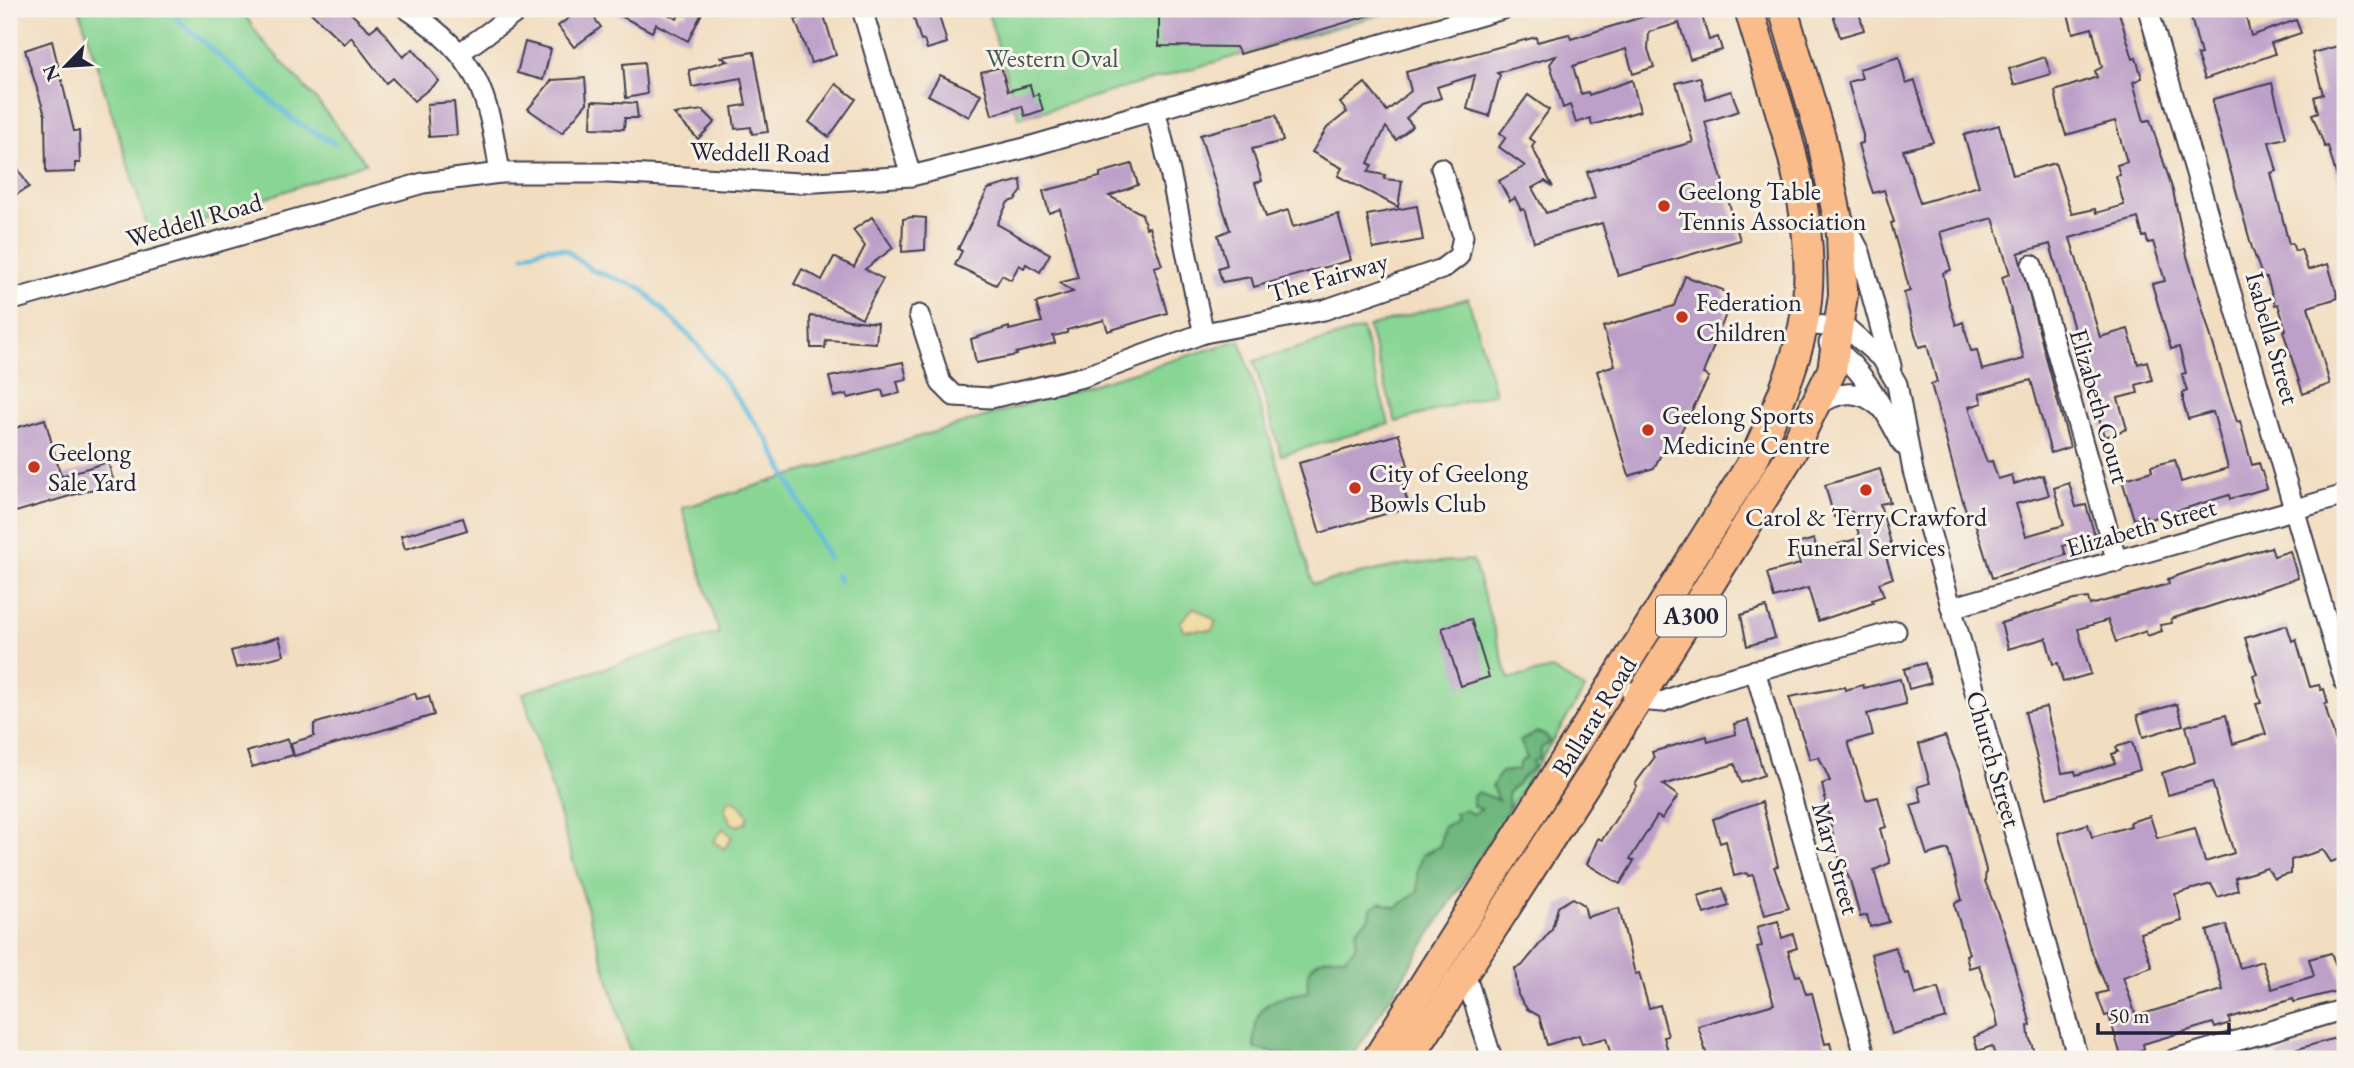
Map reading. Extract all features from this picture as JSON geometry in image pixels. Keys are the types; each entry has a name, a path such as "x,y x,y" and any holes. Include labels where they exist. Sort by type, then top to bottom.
{"highway":[{"name":"A300","path":"1749,9 1788,146 1802,211 1808,260 1804,324"},
{"name":"A300","path":"1783,9 1821,137 1837,209 1844,265 1838,338"},
{"name":"Ballarat Road","path":"1377,1059 1753,461 1786,386 1804,324"},
{"name":"Ballarat Road","path":"1409,1059 1465,972 1650,701 1816,406 1832,370 1838,338"}],"street":[{"path":"407,9 461,52 479,84 487,106 500,173"},
{"path":"461,52 521,9"},
{"path":"862,9 911,176"},
{"name":"Weddell Road","path":"9,301 423,183 500,173 607,173 800,183 911,176 1021,149 1503,9"},
{"name":"Isabella Street","path":"2148,9 2345,683"},
{"path":"1155,110 1173,175 1187,258 1204,333"},
{"name":"The Fairway","path":"919,315 941,383 954,396 991,398 1083,377 1204,333 1324,310 1442,270 1460,256 1463,236 1441,167"},
{"path":"1837,209 1860,251 1894,375"},
{"name":"Elizabeth Court","path":"2032,265 2117,562"},
{"name":"Church Street","path":"1804,324 1838,338 1860,337 1894,375 1910,458 2078,1059"},
{"name":"Church Street","path":"1838,338 1873,389 1910,458"},
{"path":"1816,406 1830,397 1852,392 1869,398 1886,413"},
{"name":"Elizabeth Street","path":"1951,608 2345,495"},
{"path":"1619,676 1650,701 1896,631"},
{"name":"Mary Street","path":"1755,670 1866,1059"},
{"path":"1465,972 1492,1059"},
{"path":"2175,1059 2345,1009"}],"green space":[{"path":"79,9 241,9 261,39 313,96 366,163 160,235 149,232"},
{"name":"Western Oval","path":"987,9 1400,9 1019,118"},
{"path":"1468,298 1495,393 1396,422 1368,327"},
{"path":"1362,329 1389,424 1281,455 1254,361"},
{"path":"1240,340 1313,584 1406,564 1473,560 1509,679 1552,669 1585,689 1351,1059 632,1059 523,693 719,633 682,508"},
{"path":"1537,732 1547,736 1549,742 1541,749 1539,758 1532,762 1534,766 1508,793 1509,810 1351,1059 1293,1059 1293,1056 1255,1049 1256,1022 1266,1006 1283,997 1308,992 1308,974 1315,963 1328,958 1346,957 1355,947 1357,929 1370,917 1371,908 1381,902 1396,908 1418,891 1417,871 1422,855 1440,846 1443,827 1457,820 1455,813 1464,810 1473,814 1481,809 1473,806 1473,796 1478,792 1498,800 1492,786 1501,772 1518,770 1521,761 1527,758 1520,741"}],"sand":[{"path":"1194,607 1216,621 1212,630 1184,630 1180,622"},
{"path":"730,799 737,802 748,815 746,823 737,826 731,823 724,809"},
{"path":"724,828 732,838 724,849 713,841"}],"building":[{"path":"307,9 346,9 370,31 378,25 403,57 413,49 439,81 414,101 392,78 386,83 351,37 344,44"},
{"path":"581,9 587,9 601,27 574,47 558,26"},
{"path":"607,9 658,9 677,19 680,13 685,15 688,9 704,9 688,41 656,24 652,32"},
{"path":"795,9 822,9 836,55 811,63 795,19 798,19"},
{"path":"911,9 937,9 947,43 927,49 924,40 921,41"},
{"path":"1242,9 1381,9 1381,12 1240,54 1236,47 1159,46 1159,13"},
{"path":"1654,9 1714,9 1715,13 1702,16 1709,40 1718,37 1722,50 1690,59 1679,23 1649,32 1648,49 1654,67 1633,74 1626,49 1573,66 1581,94 1588,92 1589,95 1632,80 1640,111 1592,125 1590,118 1576,123 1570,105 1563,108 1550,64 1556,56 1497,73 1500,75 1489,116 1467,109 1475,75 1437,87 1441,98 1422,104 1406,118 1413,126 1396,140 1386,127 1368,163 1372,165 1368,172 1385,175 1384,179 1402,181 1398,207 1338,176 1342,168 1312,152 1327,128 1347,112 1340,103 1365,83 1387,111 1411,91 1406,72 1536,37 1537,42 1569,34 1571,39 1655,13"},
{"path":"1847,9 1858,9 1864,30 1840,37 1833,14"},
{"path":"2073,9 2118,9 2133,59 2136,58 2142,78 2133,82 2144,121 2150,120 2173,191 2187,256 2224,381 2237,422 2240,421 2252,465 2259,463 2267,488 2230,499 2229,495 2147,520 2146,516 2134,519 2122,480 2152,471 2151,466 2175,460 2181,482 2228,468 2213,412 2188,419 2183,402 2183,393 2187,391 2182,374 2186,373 2179,347 2171,349 2152,284 2165,281 2153,242 2148,243 2146,236 2143,237 2138,218 2070,238 2100,337 2128,329 2138,364 2147,361 2152,380 2136,385 2138,393 2118,398 2127,429 2108,436 2104,436 2050,244 2018,253 2070,447 2051,453 2031,380 1979,394 1982,403 1969,407 1987,462 1992,461 1998,479 2012,475 2014,484 2043,475 2049,495 2016,504 2026,536 2064,525 2054,488 2069,483 2076,507 2086,505 2095,536 2063,546 2066,555 1992,578 1972,513 1967,514 1958,485 1931,384 1937,382 1927,345 1919,347 1912,324 1904,293 1910,291 1891,223 1894,222 1884,190 1873,193 1865,169 1858,144 1863,143 1863,135 1848,82 1862,78 1859,69 1899,57 1906,84 1915,81 1933,142 1903,150 1920,203 1979,186 1964,135 1999,125 2013,175 2055,163 2072,214 2095,209 2096,213 2124,205 2116,176 2120,175 2117,165 2127,162 2115,121 2066,135 2060,116 2055,91 2097,77 2095,71 2102,67 2092,28 2073,33 2068,14","holes":["1993,218 2010,274 2002,277 2024,359 1982,370 1977,350 1971,351 1963,322 1956,325 1950,307 1943,273 1951,270 1940,232"]},
{"path":"2203,9 2244,9 2251,36 2296,20 2301,33 2271,43 2275,54 2205,79 2197,55 2201,54 2190,14"},
{"path":"52,41 74,131 79,131 80,163 75,163 75,172 46,173 45,115 25,50"},
{"path":"525,42 551,49 543,80 517,73"},
{"path":"2345,44 2345,191 2341,192 2328,146 2325,147 2312,114 2318,112 2314,97 2323,94 2312,53"},
{"path":"754,52 768,132 752,134 751,127 735,129 732,107 746,105 741,78 692,87 689,70 728,61 721,57"},
{"path":"2045,57 2051,74 2014,85 2009,69"},
{"path":"644,62 647,94 626,98 623,64"},
{"path":"1001,67 1008,91 1030,85 1033,96 1038,94 1043,110 1025,116 1022,106 992,115 981,72"},
{"path":"940,75 981,94 969,117 928,95"},
{"name":"Geelong Table Tennis Association","path":"1700,77 1706,99 1731,91 1739,111 1705,122 1740,240 1618,276 1602,223 1534,242 1524,209 1521,210 1515,198 1510,201 1499,181 1525,166 1499,147 1506,137 1500,133 1528,95 1549,110 1529,138 1535,142 1532,147 1553,187 1545,181 1532,188 1546,213 1595,198 1587,172 1693,142 1676,83"},
{"path":"585,78 587,103 562,133 528,109 552,80"},
{"path":"2272,83 2286,138 2269,142 2277,171 2271,173 2289,244 2292,243 2295,251 2301,249 2308,270 2328,264 2338,298 2308,307 2330,384 2303,394 2283,331 2286,330 2278,304 2275,305 2267,278 2263,278 2252,248 2213,107 2213,99"},
{"path":"836,84 856,99 829,137 809,122"},
{"path":"592,101 636,103 638,118 625,118 624,129 591,128"},
{"path":"454,102 457,135 429,137 427,104"},
{"path":"703,110 715,122 698,139 674,114"},
{"path":"1276,115 1283,141 1252,149 1262,181 1255,183 1266,217 1288,210 1293,227 1338,214 1351,260 1254,287 1251,277 1222,282 1218,268 1227,265 1218,235 1230,230 1200,135"},
{"path":"9,154 29,187 9,199"},
{"path":"1132,164 1138,185 1109,196 1142,214 1146,228 1149,227 1162,265 1154,267 1167,313 1108,331 1104,320 1053,336 1055,343 1016,353 1017,355 976,363 971,339 1009,327 1009,330 1042,322 1036,303 1073,292 1059,283 1078,278 1060,209 1049,213 1043,191 1100,177 1100,173"},
{"path":"1021,180 1022,191 1015,200 1008,202 997,224 1050,254 1040,272 1026,264 1024,268 1019,265 1011,280 1002,275 996,285 955,265 962,251 958,249 988,189"},
{"path":"1417,206 1423,240 1373,249 1367,215"},
{"path":"872,217 893,248 865,269 883,279 862,318 794,284 802,269 822,280 834,257 854,267 865,246 853,230"},
{"path":"926,218 925,250 902,252 903,219"},
{"path":"1685,276 1723,290 1729,306 1703,374 1709,377 1672,449 1666,445 1654,468 1629,476 1597,371 1615,365 1603,327 1674,306"},
{"path":"810,316 878,323 876,343 826,340 825,348 811,348"},
{"path":"903,362 907,379 897,381 900,393 884,397 882,390 848,398 847,394 834,397 829,377"},
{"name":"Geelong Sale Yard","path":"45,419 61,476 108,462 114,483 9,514 9,430"},
{"name":"City of Geelong Bowls Club","path":"1399,434 1408,465 1398,468 1409,507 1320,533 1299,463"},
{"path":"1880,469 1890,502 1880,504 1894,554 1886,557 1893,578 1879,583 1884,596 1872,600 1873,603 1818,621 1808,588 1774,598 1767,573 1800,564 1794,545 1814,539 1817,550 1860,538 1852,512 1834,517 1825,485"},
{"path":"463,518 467,530 405,549 401,536"},
{"path":"2271,547 2274,556 2290,551 2298,578 2171,619 2172,623 2160,625 2162,631 2147,636 2146,631 2116,642 2108,620 2078,629 2091,674 2063,682 2058,663 2053,664 2046,638 2008,649 2001,623 2074,600 2088,598 2090,605 2169,584 2168,579"},
{"path":"1766,607 1775,638 1747,646 1741,615"},
{"path":"1471,619 1489,677 1461,686 1442,628"},
{"path":"2287,625 2292,641 2296,639 2310,687 2319,685 2321,690 2324,689 2328,716 2345,771 2345,857 2331,862 2323,850 2291,860 2291,874 2274,879 2267,868 2235,878 2238,890 2218,897 2211,884 2175,894 2182,921 2140,933 2152,967 2123,977 2136,1016 2223,990 2207,931 2226,925 2240,968 2262,961 2272,989 2314,976 2309,959 2331,953 2345,989 2294,1002 2293,999 2229,1018 2230,1023 2215,1028 2213,1023 2143,1044 2144,1049 2121,1056 2109,1015 2105,1016 2097,994 2108,991 2089,945 2058,833 2088,824 2092,837 2131,826 2130,822 2150,816 2157,838 2195,828 2205,862 2234,853 2212,782 2168,795 2162,773 2195,762 2186,726 2226,715 2233,744 2266,734 2256,704 2261,703 2253,675 2257,674 2245,638"},
{"path":"279,637 284,655 236,668 231,651"},
{"path":"1925,663 1931,683 1909,689 1904,669"},
{"path":"1900,679 1906,704 1867,714 1873,735 1848,742 1866,800 1878,797 1886,827 1880,829 1890,863 1874,870 1889,922 1870,927 1867,915 1860,917 1850,880 1837,853 1822,784 1830,781 1819,757 1810,759 1789,697 1844,687 1845,690 1863,685 1864,688"},
{"path":"415,693 417,699 429,696 434,715 294,756 291,743 314,736 314,724"},
{"path":"2177,704 2183,725 2143,737 2137,715"},
{"path":"2046,707 2062,773 2075,771 2076,775 2115,763 2112,754 2118,752 2116,747 2132,742 2140,770 2047,798 2025,712"},
{"path":"1748,720 1764,775 1741,783 1735,764 1663,785 1678,796 1662,819 1657,816 1630,859 1634,861 1620,884 1587,864 1598,838 1602,840 1637,786 1635,784 1654,758 1652,752 1707,736 1708,742 1736,734 1734,724"},
{"path":"1945,736 1961,775 1986,870 1985,881 2004,930 2031,1025 2028,1026 2029,1036 2036,1059 1996,1059 1992,1046 1978,1051 1974,1037 1998,1026 1996,1016 1979,965 1969,968 1966,955 1969,954 1955,907 1955,903 1962,900 1948,849 1927,855 1911,805 1922,802 1918,787 1930,783 1919,744"},
{"path":"288,739 293,755 252,767 247,752"},
{"path":"1762,802 1778,866 1774,867 1789,908 1765,915 1753,875 1748,876 1747,873 1734,876 1726,841 1720,843 1713,819"},
{"path":"1723,888 1729,906 1704,914 1698,896"},
{"path":"1573,898 1584,905 1587,917 1619,908 1635,974 1639,973 1649,1008 1660,1005 1668,1036 1664,1037 1670,1059 1612,1059 1606,1038 1582,1044 1579,1035 1547,1045 1539,1016 1527,1009 1518,995 1515,968 1522,966 1552,929 1558,907"},
{"path":"1778,921 1782,938 1793,934 1797,948 1788,951 1796,976 1800,975 1806,994 1812,993 1825,1044 1830,1043 1834,1059 1733,1059 1732,1054 1708,1059 1698,1026 1774,1004 1757,947 1762,946 1757,927"},
{"path":"1895,947 1905,974 1909,973 1915,995 1938,988 1946,1018 1892,1034 1871,954"},
{"path":"2339,1037 2345,1059 2278,1059 2277,1055"}],"waterway":[{"path":"172,9 179,21 296,122 334,143"},
{"path":"524,255 548,247 566,250 592,270 641,288 697,344 768,440 828,558"},
{"path":"836,575 839,581"}],"place":[{"name":"Geelong Table Tennis Association","path":"1664,206"},
{"name":"Federation Children","path":"1682,317"},
{"name":"Geelong Sports Medicine Centre","path":"1648,430"},
{"name":"Geelong Sale Yard","path":"34,467"},
{"name":"City of Geelong Bowls Club","path":"1355,488"},
{"name":"Carol & Terry Crawford Funeral Services","path":"1866,490"}]}
